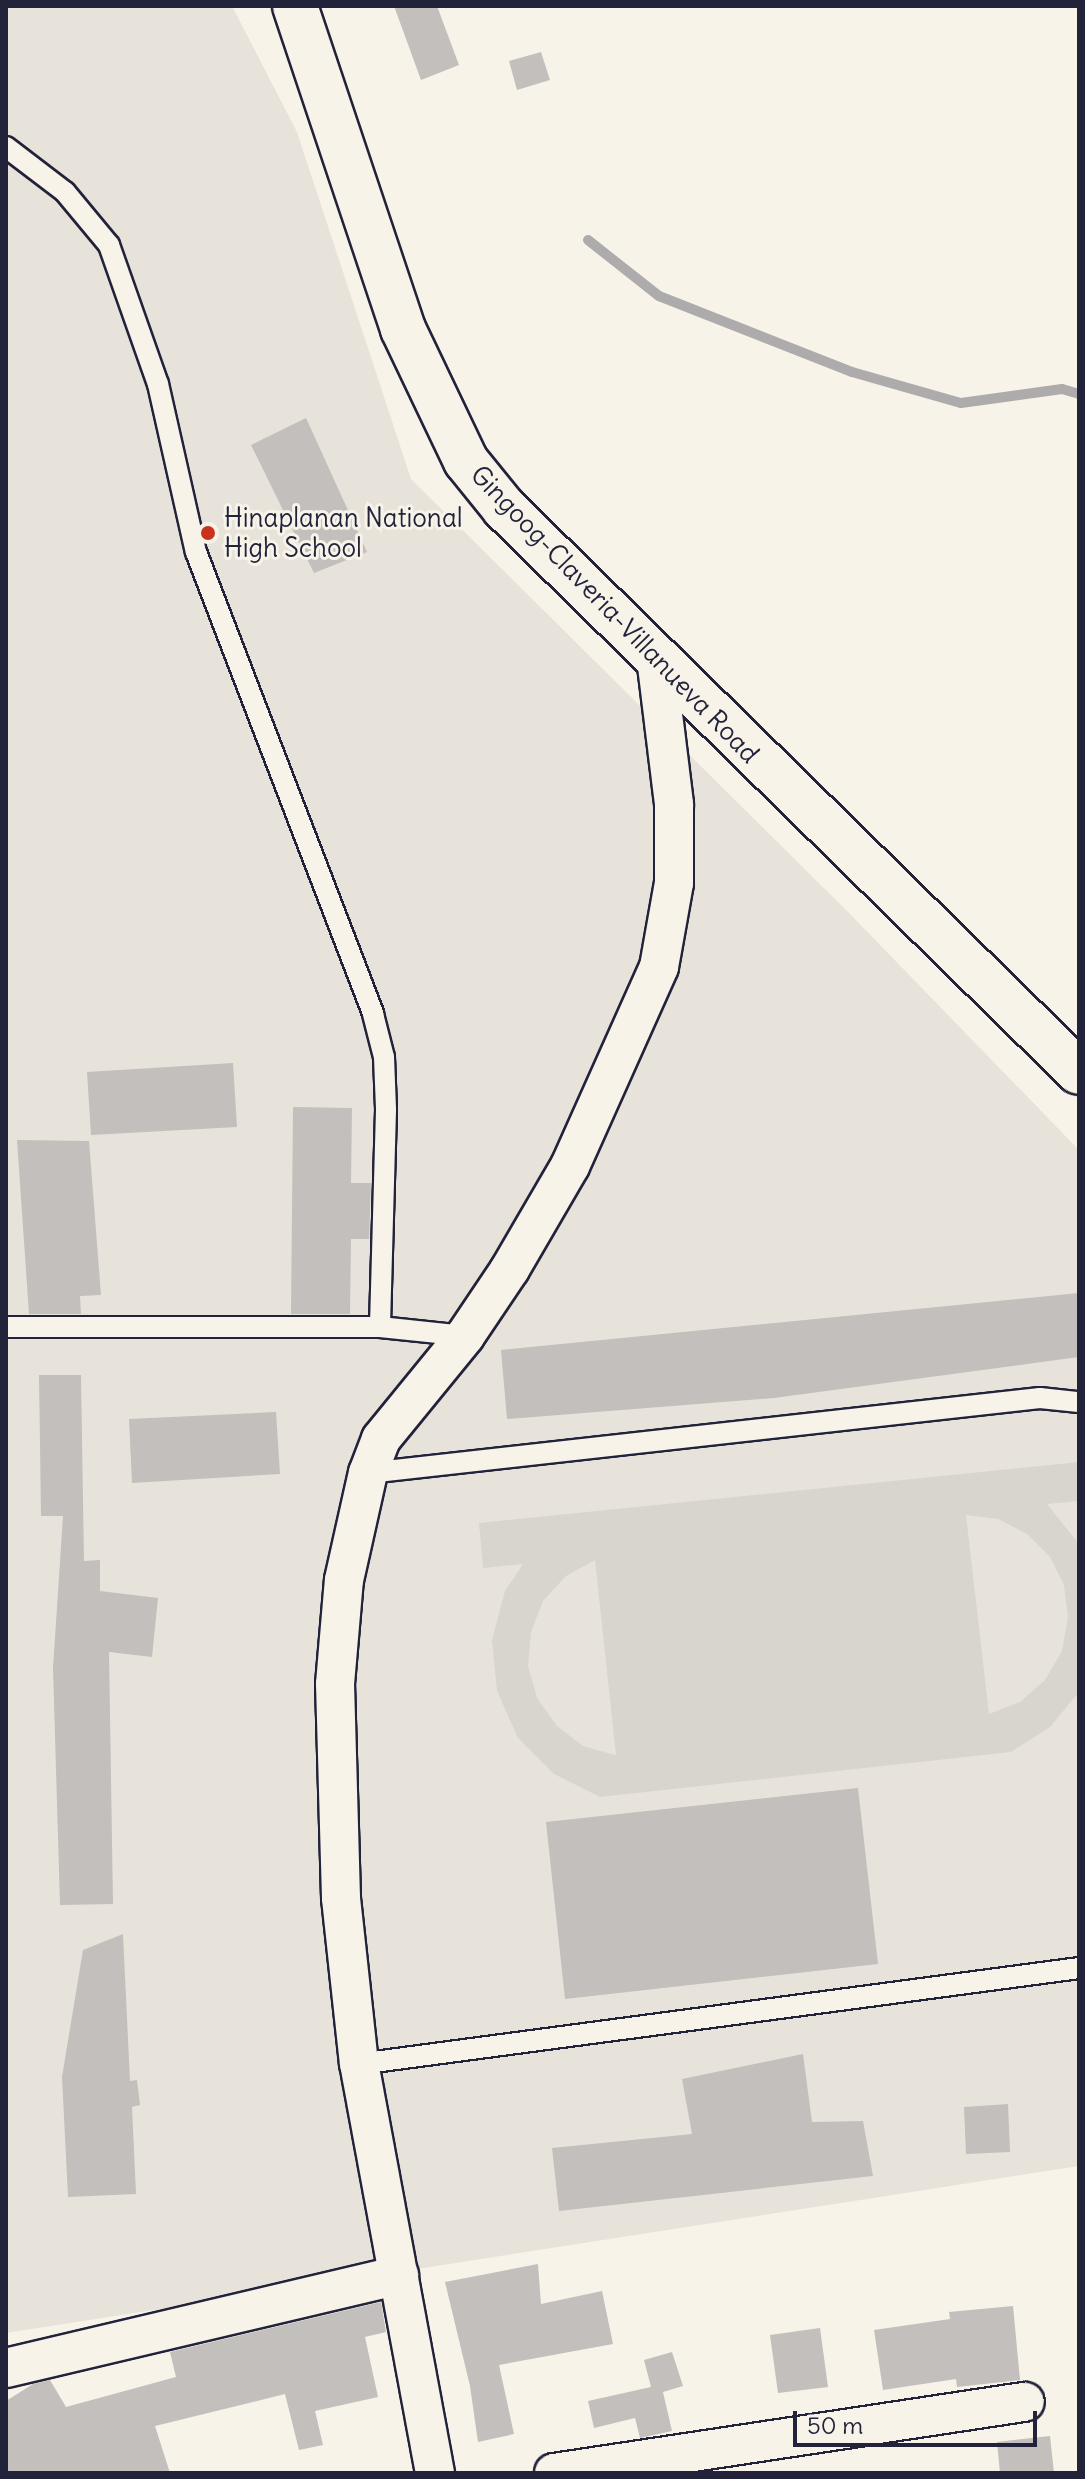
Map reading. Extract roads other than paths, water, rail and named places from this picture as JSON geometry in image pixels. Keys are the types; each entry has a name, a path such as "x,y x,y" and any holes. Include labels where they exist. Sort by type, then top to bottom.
{"main road":[{"name":"Gingoog-Claveria-Villanueva Road","path":"295,6 403,329 466,461 504,508 1079,1072"}],"street":[{"path":"435,2473 359,2064 341,1898 335,1684 344,1580 368,1473 381,1439 401,1410 465,1336 570,1166 659,967 674,883 674,820 656,658"},
{"path":"6,2368 399,2275"},
{"path":"554,2473 1025,2402"}],"lane":[{"path":"6,147 65,192 109,245 158,384 196,552 373,1014 384,1057 386,1110 380,1327"},
{"path":"6,1327 380,1327 465,1336"},
{"path":"368,1473 1040,1398 1079,1402"},
{"path":"359,2064 1079,1968"},
{"path":"6,2360 6,2368"}],"waterway":[{"path":"588,240 659,296 852,372 961,403 1062,389 1079,394"}],"place":[{"name":"Hinaplanan National High School","path":"208,533"}]}
